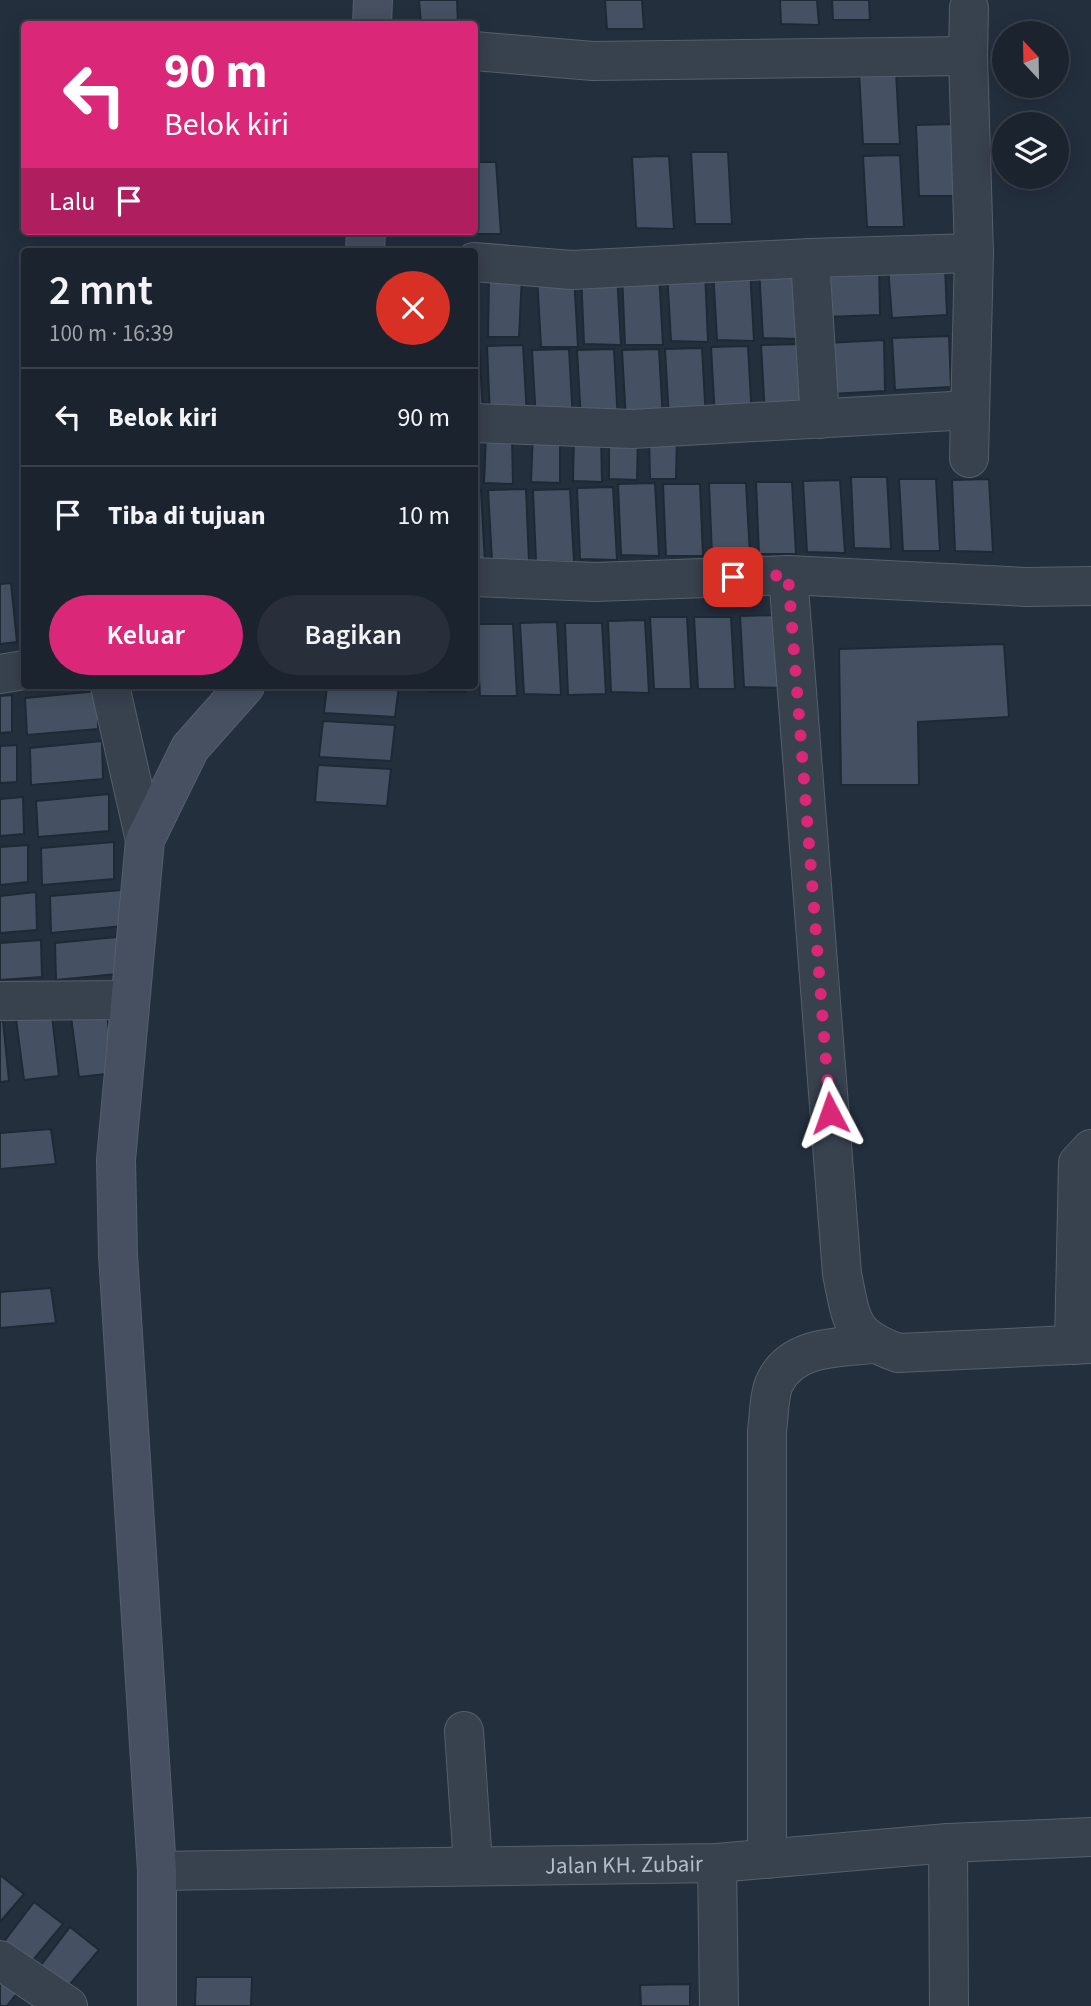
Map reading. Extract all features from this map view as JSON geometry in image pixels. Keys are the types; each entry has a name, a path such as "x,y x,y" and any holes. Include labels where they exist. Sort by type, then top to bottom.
{"street":[{"path":"372,21 373,0"},
{"path":"969,8 974,253 969,458"},
{"path":"478,51 593,61 968,56"},
{"path":"478,262 572,270 974,253"},
{"path":"810,258 820,419"},
{"path":"478,423 632,429 970,410"},
{"path":"478,577 595,582 788,575 1027,587 1091,586"},
{"path":"788,575 842,1275 856,1329 873,1344 898,1353 1083,1345 1077,1163 1091,1149"},
{"path":"0,674 21,670"},
{"path":"111,689 145,839 116,1160 118,1255 157,1871 157,2006"},
{"path":"145,839 190,748 242,689"},
{"path":"0,1001 130,1000"},
{"path":"767,1858 768,1431 774,1383 791,1361 814,1350 873,1344"},
{"path":"464,1731 473,1865"},
{"name":"Jalan KH. Zubair","path":"157,1871 717,1863 948,1843 1091,1837"},
{"path":"948,1843 949,2006"},
{"path":"717,1863 719,2006"},
{"path":"0,1960 68,2006"}],"building":[{"path":"419,0 457,0 458,21 421,21"},
{"path":"605,0 642,0 644,29 607,29"},
{"path":"780,0 817,0 819,25 781,24"},
{"path":"832,0 869,0 870,20 833,20"},
{"path":"859,72 896,72 900,144 863,144"},
{"path":"953,124 957,196 919,196 916,125"},
{"path":"691,152 728,152 732,224 695,224"},
{"path":"900,155 904,227 867,227 863,156"},
{"path":"669,156 674,229 636,228 632,157"},
{"path":"478,162 496,162 501,234 478,234"},
{"path":"879,264 880,315 825,317 821,266"},
{"path":"945,265 947,315 892,318 888,267"},
{"path":"796,267 800,339 763,338 759,268"},
{"path":"750,268 754,341 717,340 713,269"},
{"path":"705,270 708,342 671,341 667,271"},
{"path":"581,273 617,273 621,345 584,344"},
{"path":"659,273 663,345 625,345 622,274"},
{"path":"522,275 519,337 488,337 489,276"},
{"path":"537,275 574,275 578,347 541,347"},
{"path":"949,336 951,387 895,390 892,338"},
{"path":"884,340 885,391 830,394 826,343"},
{"path":"478,344 479,344 483,415 478,415"},
{"path":"798,344 802,416 765,415 761,345"},
{"path":"523,345 527,417 490,417 487,346"},
{"path":"748,346 752,419 715,418 711,347"},
{"path":"702,348 706,420 669,420 665,349"},
{"path":"569,349 573,421 536,421 532,350"},
{"path":"614,349 618,422 581,421 577,350"},
{"path":"659,349 663,421 626,421 622,350"},
{"path":"533,433 560,435 560,483 531,482"},
{"path":"574,433 601,434 602,482 573,481"},
{"path":"486,435 512,436 513,484 484,483"},
{"path":"609,436 638,436 637,480 609,479"},
{"path":"649,436 677,436 676,479 650,479"},
{"path":"851,477 887,477 891,549 854,548"},
{"path":"899,479 936,479 940,551 903,551"},
{"path":"989,479 993,552 955,551 952,480"},
{"path":"840,480 845,553 807,552 803,481"},
{"path":"756,482 792,482 796,554 759,554"},
{"path":"655,483 659,556 621,555 618,484"},
{"path":"709,483 746,483 750,555 712,555"},
{"path":"663,484 700,484 703,556 666,556"},
{"path":"613,487 617,560 580,559 577,488"},
{"path":"526,489 529,562 492,561 488,490"},
{"path":"570,489 574,562 536,561 533,490"},
{"path":"478,490 481,490 485,563 478,563"},
{"path":"11,583 17,642 0,644 0,584"},
{"path":"778,615 782,688 744,687 740,616"},
{"path":"650,617 687,617 691,689 654,689"},
{"path":"694,617 731,617 735,689 698,689"},
{"path":"645,620 649,693 611,692 608,621"},
{"path":"557,622 561,695 524,694 520,623"},
{"path":"565,623 602,623 606,694 568,695"},
{"path":"478,624 513,624 517,696 480,696"},
{"path":"1004,644 1009,717 918,722 919,785 841,785 839,649"},
{"path":"327,689 399,689 395,717 324,713"},
{"path":"429,689 466,689 466,692 429,692"},
{"path":"98,691 98,729 27,735 25,698"},
{"path":"12,695 12,732 0,733 0,696"},
{"path":"323,721 395,725 391,761 319,757"},
{"path":"102,741 103,779 31,785 30,748"},
{"path":"17,745 17,782 0,783 0,746"},
{"path":"318,765 391,769 387,806 315,802"},
{"path":"109,794 109,831 38,837 36,801"},
{"path":"23,797 24,834 0,836 0,799"},
{"path":"114,842 114,879 42,885 41,848"},
{"path":"28,845 28,882 0,885 0,847"},
{"path":"122,890 123,926 51,933 50,896"},
{"path":"36,892 37,930 0,933 0,896"},
{"path":"127,936 127,973 56,980 55,943"},
{"path":"41,940 42,977 0,980 0,943"},
{"path":"107,1014 114,1073 79,1077 71,1017"},
{"path":"52,1016 59,1076 24,1080 16,1019"},
{"path":"0,1021 3,1021 9,1081 0,1082"},
{"path":"51,1129 56,1164 0,1169 0,1133"},
{"path":"51,1288 56,1323 0,1328 0,1292"},
{"path":"0,1875 24,1894 0,1922"},
{"path":"34,1902 63,1924 24,1971 0,1947"},
{"path":"70,1927 99,1950 60,1996 35,1973"},
{"path":"196,1977 252,1977 251,2006 195,2006"},
{"path":"0,1981 18,1992 7,2006 0,2006"},
{"path":"690,1984 690,2006 641,2006 640,1985"}],"route":[{"path":"733,577 788,575 830,1113"}]}
